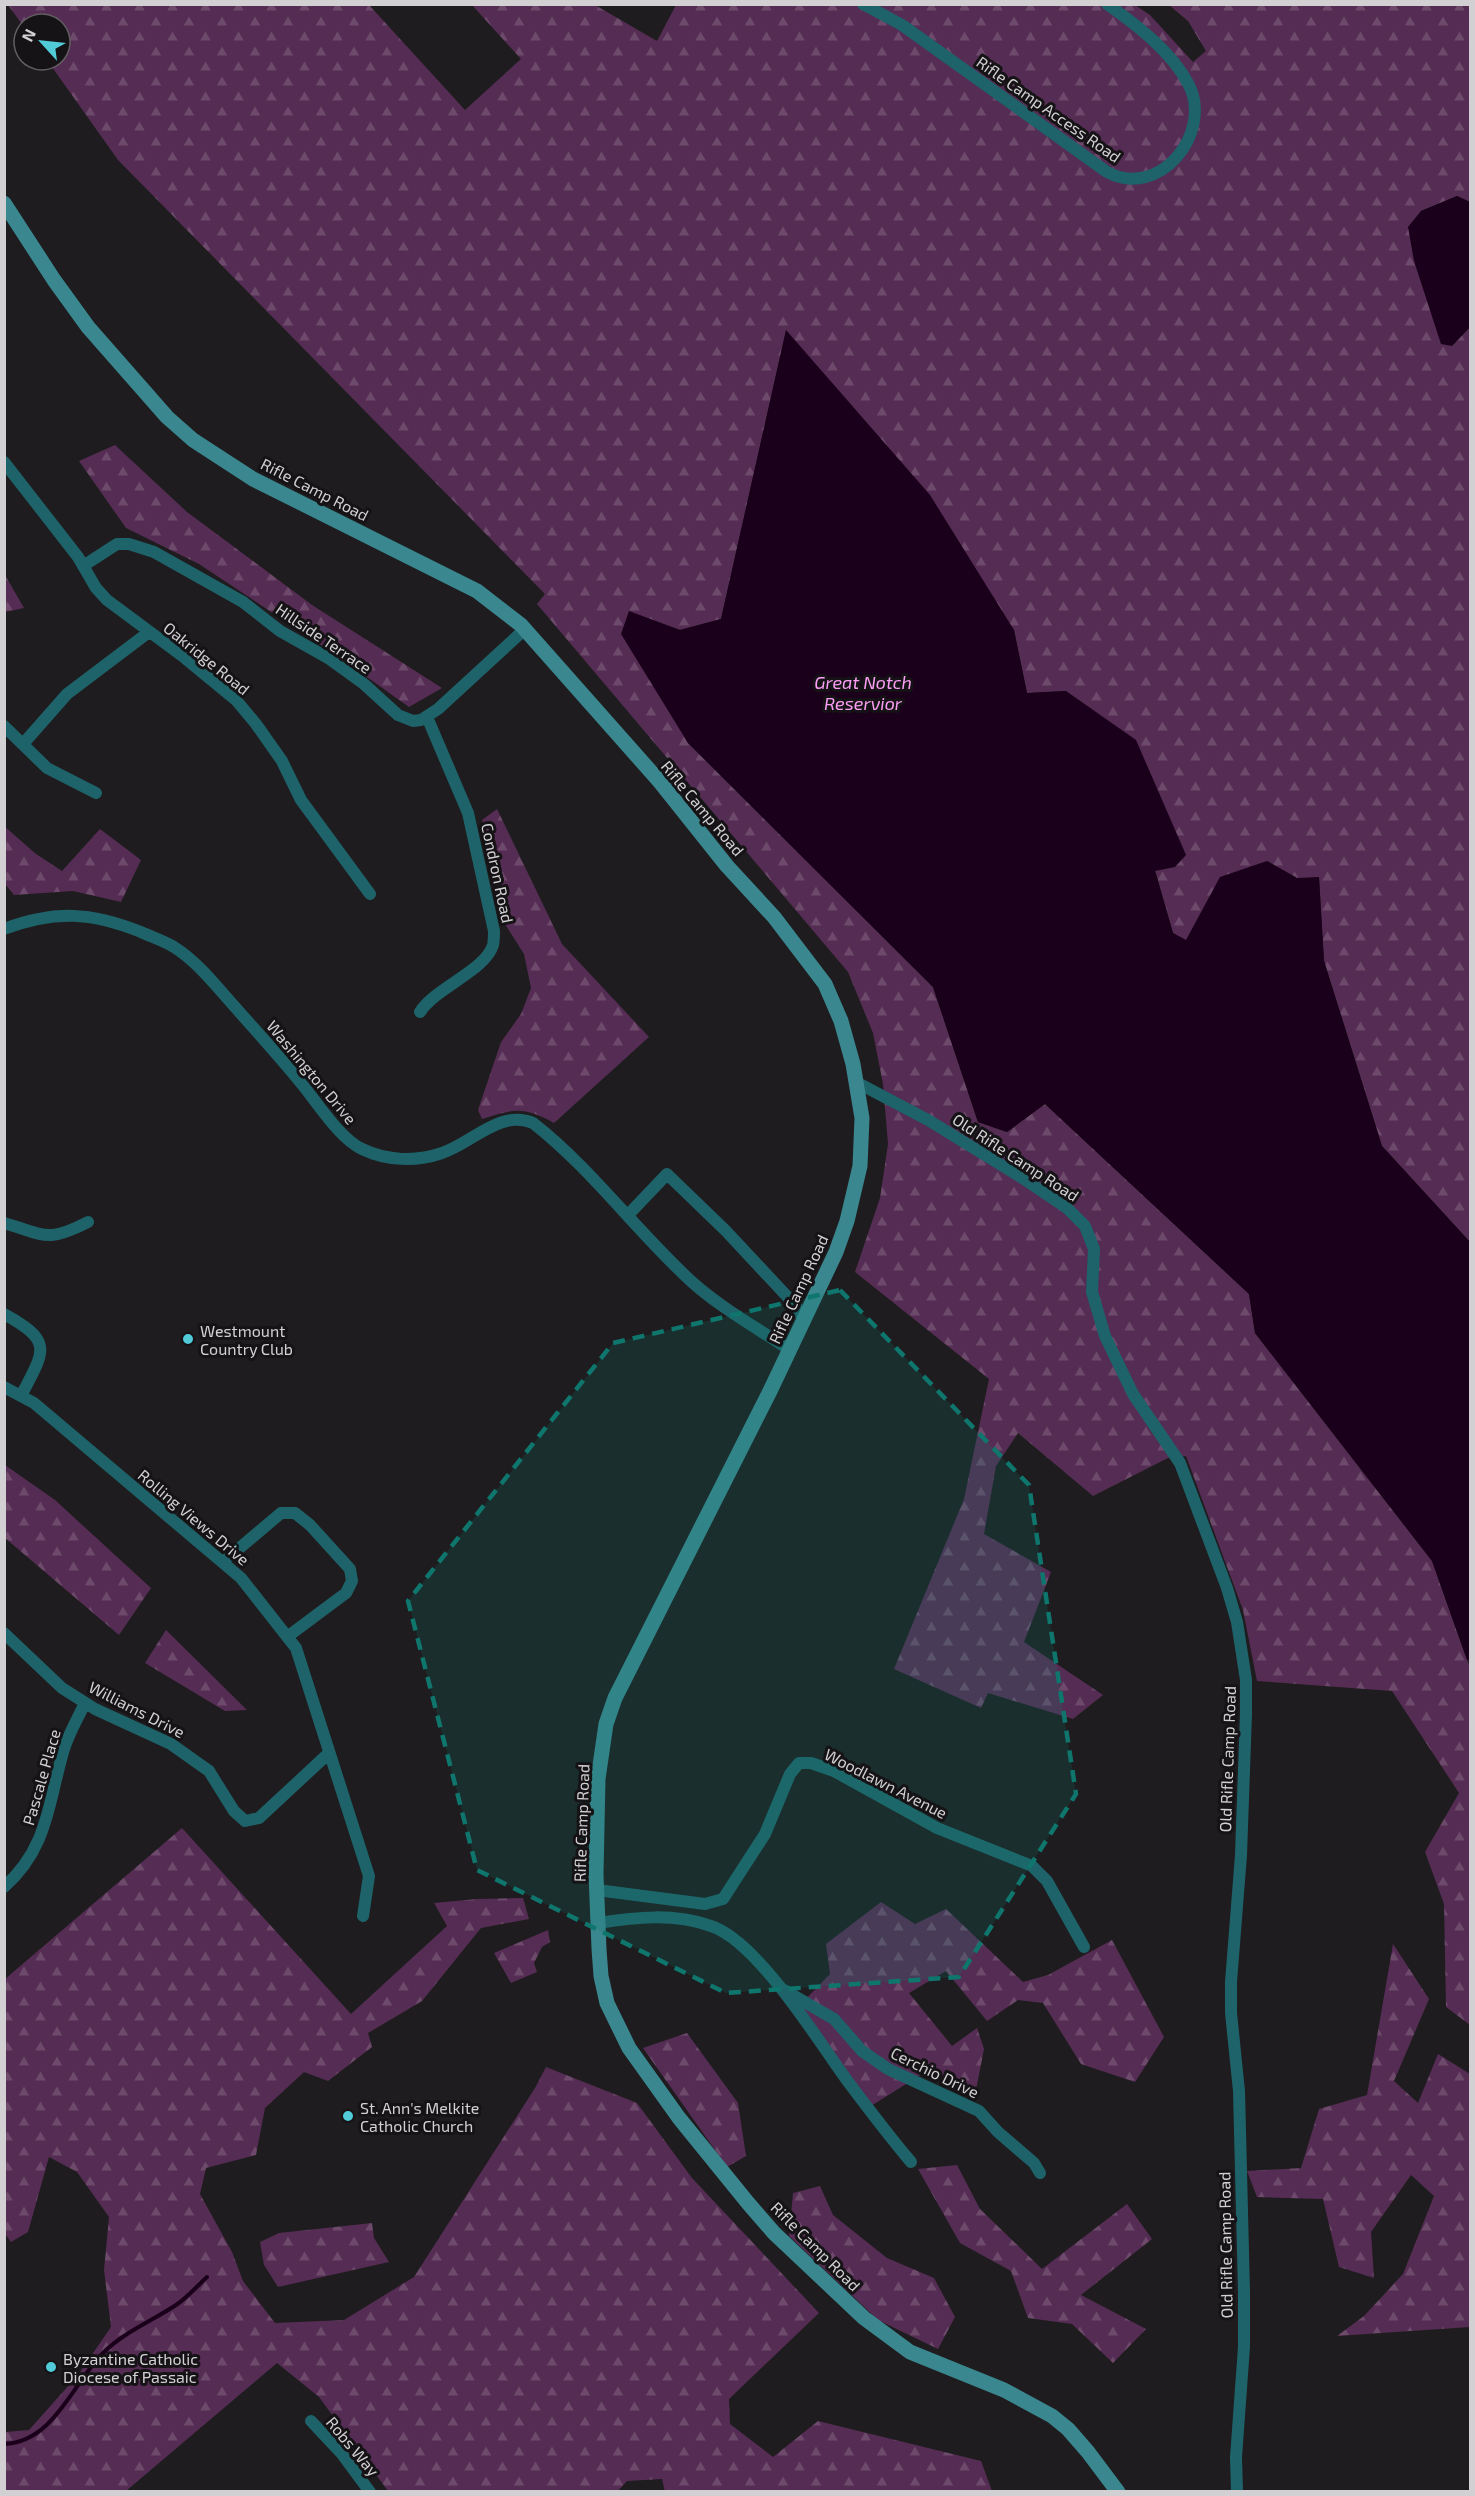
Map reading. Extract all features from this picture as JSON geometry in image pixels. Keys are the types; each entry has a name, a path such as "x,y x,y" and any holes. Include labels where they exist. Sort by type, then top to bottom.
{"street":[{"name":"Rifle Camp Access Road","path":"863,4 902,25 1107,172 1118,178 1133,180 1147,178 1165,170 1189,142 1196,122 1196,107 1189,86 1159,47 1107,4"},
{"name":"Rifle Camp Road","path":"4,203 88,327 166,417 194,440 253,479 477,591 525,629 660,782 825,984 842,1021 856,1082 862,1118 858,1175 847,1221 836,1252 790,1350 615,1698 606,1724 598,1779 597,1890 601,1976 607,2003 629,2048 713,2162 774,2233 864,2318 910,2352 1004,2390 1052,2416 1082,2444 1118,2492"},
{"name":"Oakridge Road","path":"4,462 107,600 186,658 236,700 282,761 301,800 370,894"},
{"name":"Hillside Terrace","path":"83,566 117,544 129,544 154,552 234,597 280,631 328,658 364,684 398,715 413,721 427,717"},
{"path":"427,717 525,629"},
{"path":"23,744 67,694 149,632"},
{"name":"Condron Road","path":"420,1012 433,997 486,957 493,946 494,931 468,813 427,717"},
{"path":"4,726 47,768 96,793"},
{"name":"Washington Drive","path":"4,929 36,919 63,915 121,924 173,946 203,970 289,1068 339,1130 361,1149 391,1158 425,1157 444,1153 499,1123 525,1119 547,1134 708,1296 790,1350"},
{"name":"Old Rifle Camp Road","path":"856,1082 928,1120 1024,1179 1067,1208 1085,1226 1094,1249 1092,1292 1105,1336 1133,1394 1180,1463 1221,1572 1236,1622 1245,1680 1246,1714 1240,1855 1231,1982 1231,2013 1239,2091 1244,2292 1244,2347 1236,2457 1237,2492"},
{"path":"628,1215 667,1174 726,1231 796,1306 804,1320"},
{"path":"4,1223 46,1237 66,1233 87,1222"},
{"path":"4,1314 29,1327 40,1344 40,1359 21,1396"},
{"name":"Rolling Views Drive","path":"4,1387 34,1403 241,1578 296,1648 369,1876 363,1916"},
{"path":"223,1562 281,1513 296,1513 351,1569 352,1581 346,1593 287,1637"},
{"name":"Williams Drive","path":"4,1633 62,1688 86,1703 138,1727 185,1753 209,1771 234,1811 245,1821 259,1818 329,1753"},
{"name":"Pascale Place","path":"4,1887 20,1872 38,1845 49,1813 64,1749 86,1703"},
{"name":"Woodlawn Avenue","path":"597,1890 705,1904 723,1899 765,1834 790,1774 799,1763 811,1763 834,1771 938,1828 1032,1866 1047,1881 1084,1947"},
{"path":"669,1900 669,1917"},
{"name":"Cerchio Drive","path":"598,1923 638,1917 669,1917 712,1926 734,1938 771,1975 876,2121 911,2162"},
{"name":"Cerchio Drive","path":"780,1988 834,2019 862,2051 888,2070 979,2111 998,2132 1034,2163 1040,2173"},
{"name":"Robs Way","path":"311,2421 342,2454 370,2492"}],"highlighted area":[{"path":"840,1290 1029,1485 1076,1794 959,1977 726,1993 477,1870 408,1601 613,1343"}],"green space":[{"path":"8,5 369,5 465,110 521,59 472,5 595,5 657,41 676,5 1135,5 1150,15 1193,62 1206,51 1188,21 1169,5 1470,5 1470,202 1457,196 1421,211 1452,346 1470,327 1470,1242 1382,1146 1324,961 1319,878 1297,878 1267,861 1186,941 1173,933 1155,870 1066,691 1027,693 1014,630 786,331 721,619 680,630 629,612 688,743 933,987 978,1122 1007,1132 1045,1104 1249,1294 1255,1333 1432,1561 1470,1668 1470,2025 1446,2007 1444,1904 1425,1852 1459,1793 1392,1691 1257,1681 1243,1610 1186,1456 1168,1458 1093,1496 1018,1433 996,1466 984,1534 1051,1572 1024,1642 1103,1695 1073,1719 988,1693 981,1708 894,1669 964,1499 989,1379 855,1272 880,1198 888,1144 883,1084 873,1033 848,972 537,604 545,594 118,160 56,72 72,72 72,12 13,12"},
{"path":"115,445 187,512 312,605 442,688 409,707 336,655 199,564 126,528 79,461"},
{"path":"5,575 24,608 5,612"},
{"path":"497,809 562,944 649,1037 554,1123 534,1114 518,1111 482,1119 478,1110 501,1042 521,1014 531,988 524,954 505,924 482,820"},
{"path":"4,826 36,854 62,871 100,829 141,860 121,902 73,891 14,895 5,884"},
{"path":"5,1465 55,1500 151,1588 119,1635 5,1538"},
{"path":"166,1630 247,1710 225,1711 145,1663"},
{"path":"182,1828 351,2014 447,1926 434,1903 523,1898 529,1919 481,1928 422,2001 368,2033 372,2047 328,2081 304,2072 265,2108 256,2155 206,2168 200,2194 232,2252 243,2281 275,2323 344,2320 414,2277 535,2088 546,2067 637,2103 692,2178 819,2313 729,2399 730,2424 773,2457 818,2421 981,2461 992,2491 665,2492 662,2479 627,2481 617,2492 388,2491 319,2397 277,2363 126,2491 5,2491 5,2432 29,2430 78,2375 111,2327 104,2270 109,2217 77,2172 49,2157 28,2232 11,2242 5,2234 5,1979"},
{"path":"881,1902 915,1924 946,1909 1023,1982 1048,1975 1112,1940 1164,2037 1135,2082 1081,2064 1043,2003 1018,2000 987,2021 946,1971 909,1993 952,2046 977,2028 984,2049 975,2095 930,2069 871,2106 800,2005 830,1974 826,1944"},
{"path":"548,1930 550,1942 542,1947 534,1963 537,1972 511,1983 494,1953"},
{"path":"1393,1944 1429,1999 1394,2081 1418,2103 1438,2054 1470,2074 1470,2327 1337,2336 1364,2316 1403,2274 1434,2196 1411,2175 1371,2232 1374,2278 1339,2267 1323,2199 1257,2197 1247,2171 1301,2168 1319,2109 1367,2095"},
{"path":"687,2033 738,2103 746,2156 727,2167 643,2048"},
{"path":"957,2165 980,2209 1042,2269 1127,2204 1152,2239 1081,2295 1146,2329 1113,2363 1072,2324 1028,2318 1011,2271 960,2243 918,2169"},
{"path":"820,2186 833,2215 887,2258 934,2278 955,2317 938,2349 878,2320 789,2236 793,2193"},
{"path":"372,2223 374,2238 389,2262 278,2287 264,2265 260,2242 279,2233"}],"water":[{"path":"1457,196 1470,202 1470,327 1452,346 1441,344 1414,261 1408,227 1421,211"},
{"name":"Great Notch Reservior","path":"786,330 930,495 1014,630 1027,693 1066,691 1136,740 1186,855 1175,867 1155,871 1173,933 1186,940 1220,877 1267,861 1297,878 1319,877 1324,961 1382,1146 1470,1242 1470,1658 1467,1660 1432,1561 1255,1333 1249,1294 1045,1104 1007,1132 978,1122 933,987 688,743 621,634 629,611 680,630 721,619"}],"waterway":[{"path":"4,2444 21,2441 36,2433 61,2409 103,2353 129,2333 180,2302 207,2277"}],"place":[{"name":"Westmount Country Club","path":"188,1339"},
{"name":"St. Ann's Melkite Catholic Church","path":"348,2116"},
{"name":"Byzantine Catholic Diocese of Passaic","path":"51,2367"}]}
